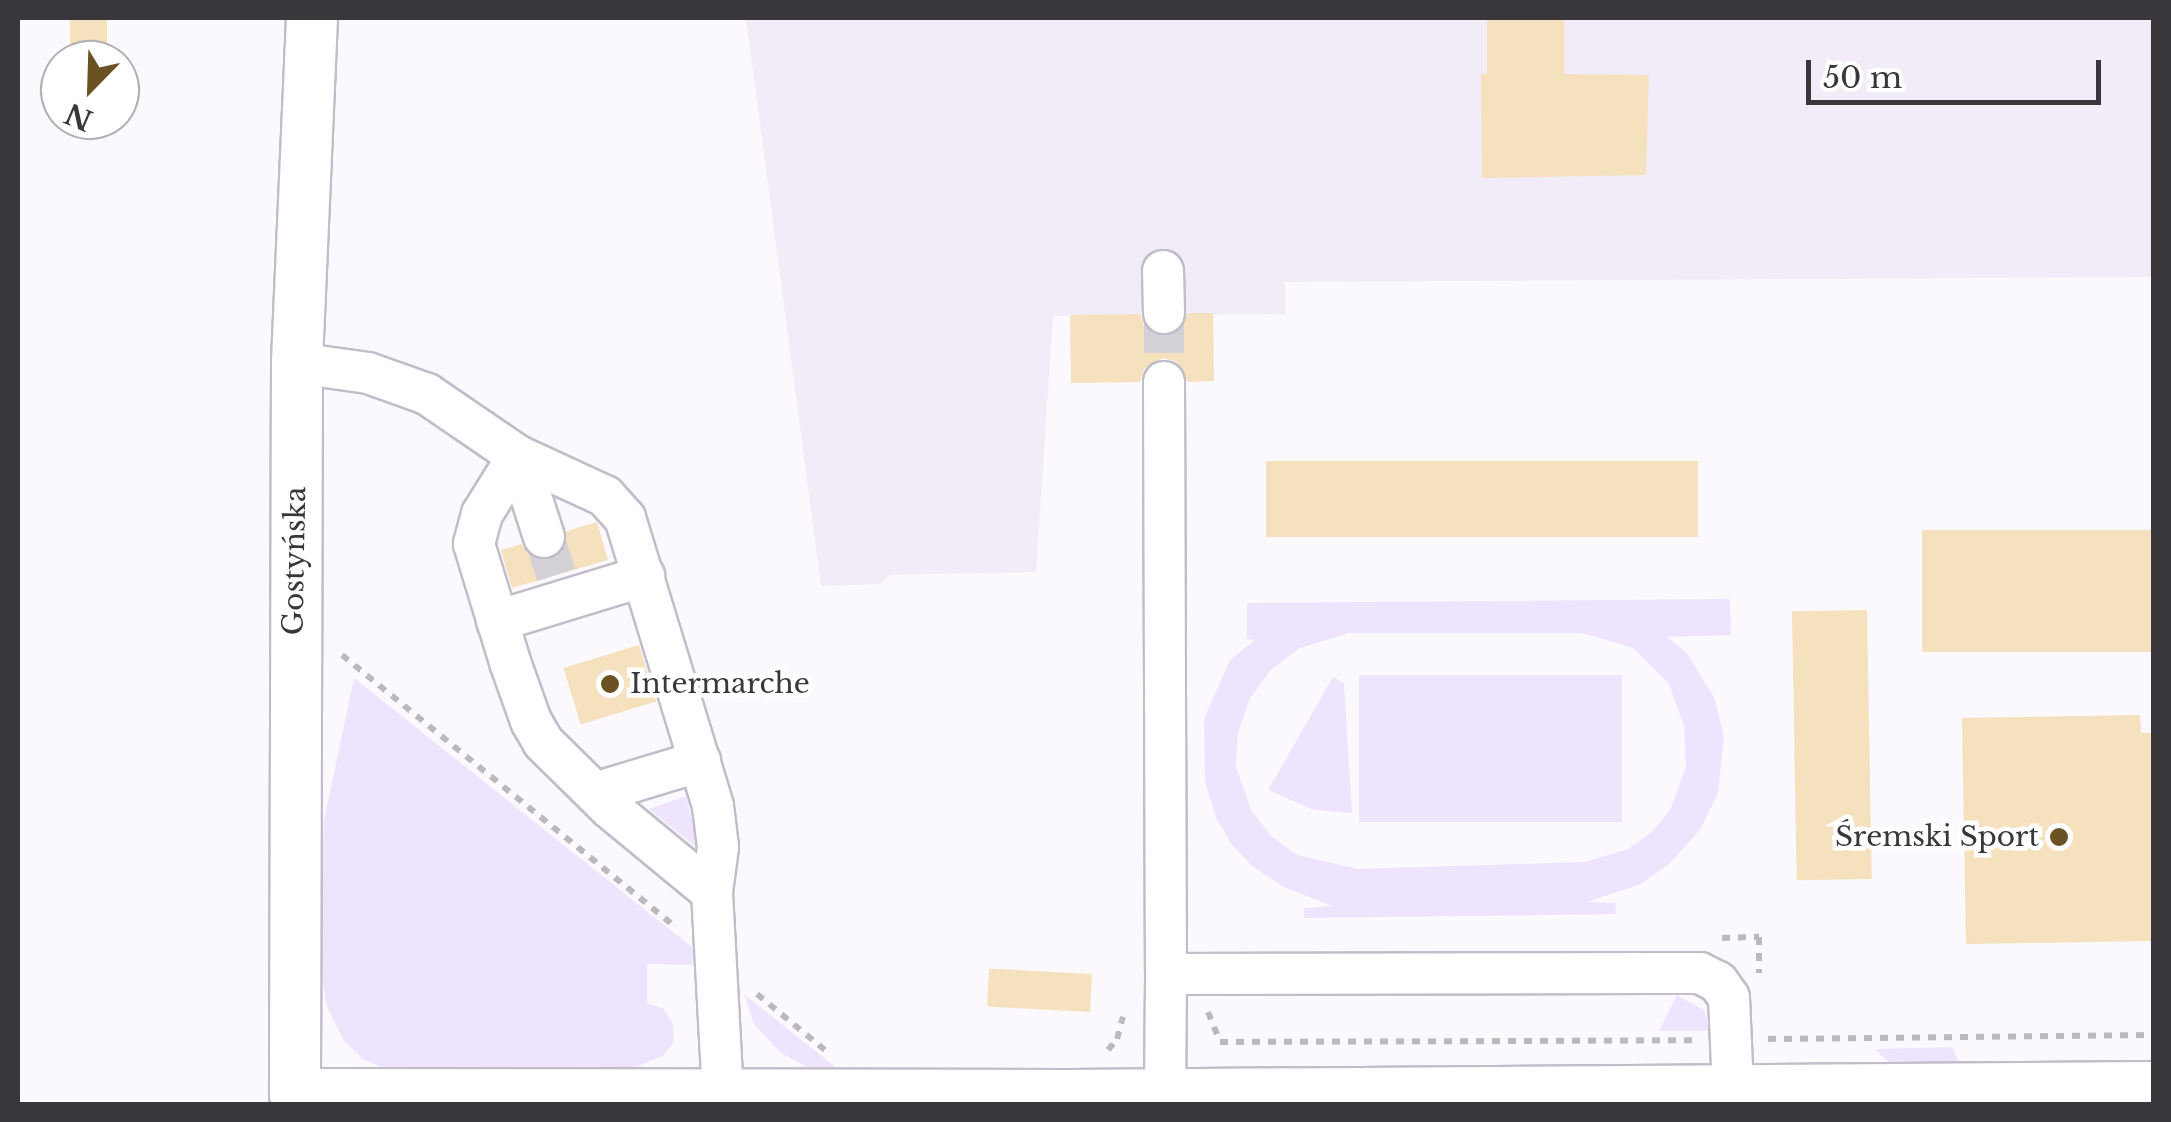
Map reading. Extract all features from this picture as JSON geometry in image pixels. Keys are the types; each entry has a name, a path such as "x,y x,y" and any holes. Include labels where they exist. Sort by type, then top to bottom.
{"main road":[{"name":"Gostyńska","path":"295,1099 297,364 312,18"},
{"path":"295,1099 1164,1094 1388,1099 1733,1090 1858,1097 2154,1088"}],"lane":[{"path":"1163,271 1164,314"},
{"path":"297,364 368,373 427,394 518,456 574,479 618,507 644,576 716,826 712,892 724,1096"},
{"path":"1164,382 1164,1094"},
{"path":"518,456 555,571"},
{"path":"518,456 476,529 476,557 531,721 543,742 594,793 712,892"},
{"path":"496,620 555,571 644,576"},
{"path":"594,793 700,761"},
{"path":"1166,974 1700,973 1718,982 1729,998 1733,1090"}],"path":[{"path":"342,656 684,934"},
{"path":"746,986 838,1060"},
{"path":"1100,1054 1117,1039 1125,1002"},
{"path":"1206,1006 1220,1042 1709,1040"},
{"path":"1756,1039 2154,1035"}],"shaded area":[{"path":"746,18 2153,18 2153,277 1285,282 1285,314 1053,316 1036,572 891,575 880,584 821,586"},
{"path":"1730,599 1731,635 1667,637 1687,653 1715,699 1724,737 1718,793 1700,830 1669,864 1641,884 1587,902 1615,903 1616,914 1304,918 1304,908 1332,906 1284,887 1253,867 1232,845 1216,818 1205,782 1204,719 1230,660 1255,640 1247,639 1247,603","holes":["1349,633 1582,633 1633,648 1669,684 1684,726 1686,767 1670,810 1653,831 1628,849 1585,862 1358,869 1297,855 1271,836 1251,810 1236,767 1238,733 1250,698 1271,670 1300,648"]},
{"path":"1359,675 1622,675 1622,822 1359,822"},
{"path":"1333,677 1344,683 1352,813 1314,810 1268,790"},
{"path":"354,678 693,948 692,965 647,964 647,1003 664,1009 673,1024 674,1042 663,1056 631,1069 391,1071 363,1059 344,1041 327,1006 319,962 324,820"},
{"path":"686,796 695,830 695,846 649,809"},
{"path":"744,994 839,1070 807,1067 781,1053 754,1024"},
{"path":"1677,995 1704,1010 1710,1031 1659,1031"},
{"path":"1952,1047 1959,1063 1889,1063 1875,1049"}],"building":[{"path":"70,18 107,18 107,40 70,40"},
{"path":"1487,18 1564,18 1564,74 1649,75 1646,175 1482,178 1481,74 1487,74"},
{"path":"1188,313 1213,313 1214,381 1188,382 1177,362 1163,358 1144,369 1140,382 1071,383 1070,315 1140,314 1144,326 1164,337 1177,333"},
{"path":"1266,461 1698,461 1698,537 1266,537"},
{"path":"597,522 608,560 512,588 501,550 521,544 529,555 550,560 562,552 567,531"},
{"path":"1922,530 2154,530 2154,652 1922,652"},
{"path":"1867,610 1872,879 1797,880 1792,611"},
{"name":"Intermarche","path":"639,645 656,701 581,725 563,668"},
{"name":"Śremski Sport","path":"2140,715 2141,733 2154,733 2154,941 1966,944 1962,718"},
{"path":"989,969 1092,974 1090,1012 987,1007"}],"tunnel":[{"path":"1164,313 1164,382"},
{"path":"544,537 556,575"}],"place":[{"name":"Intermarche","path":"610,684"},
{"name":"Śremski Sport","path":"2059,837"}]}
